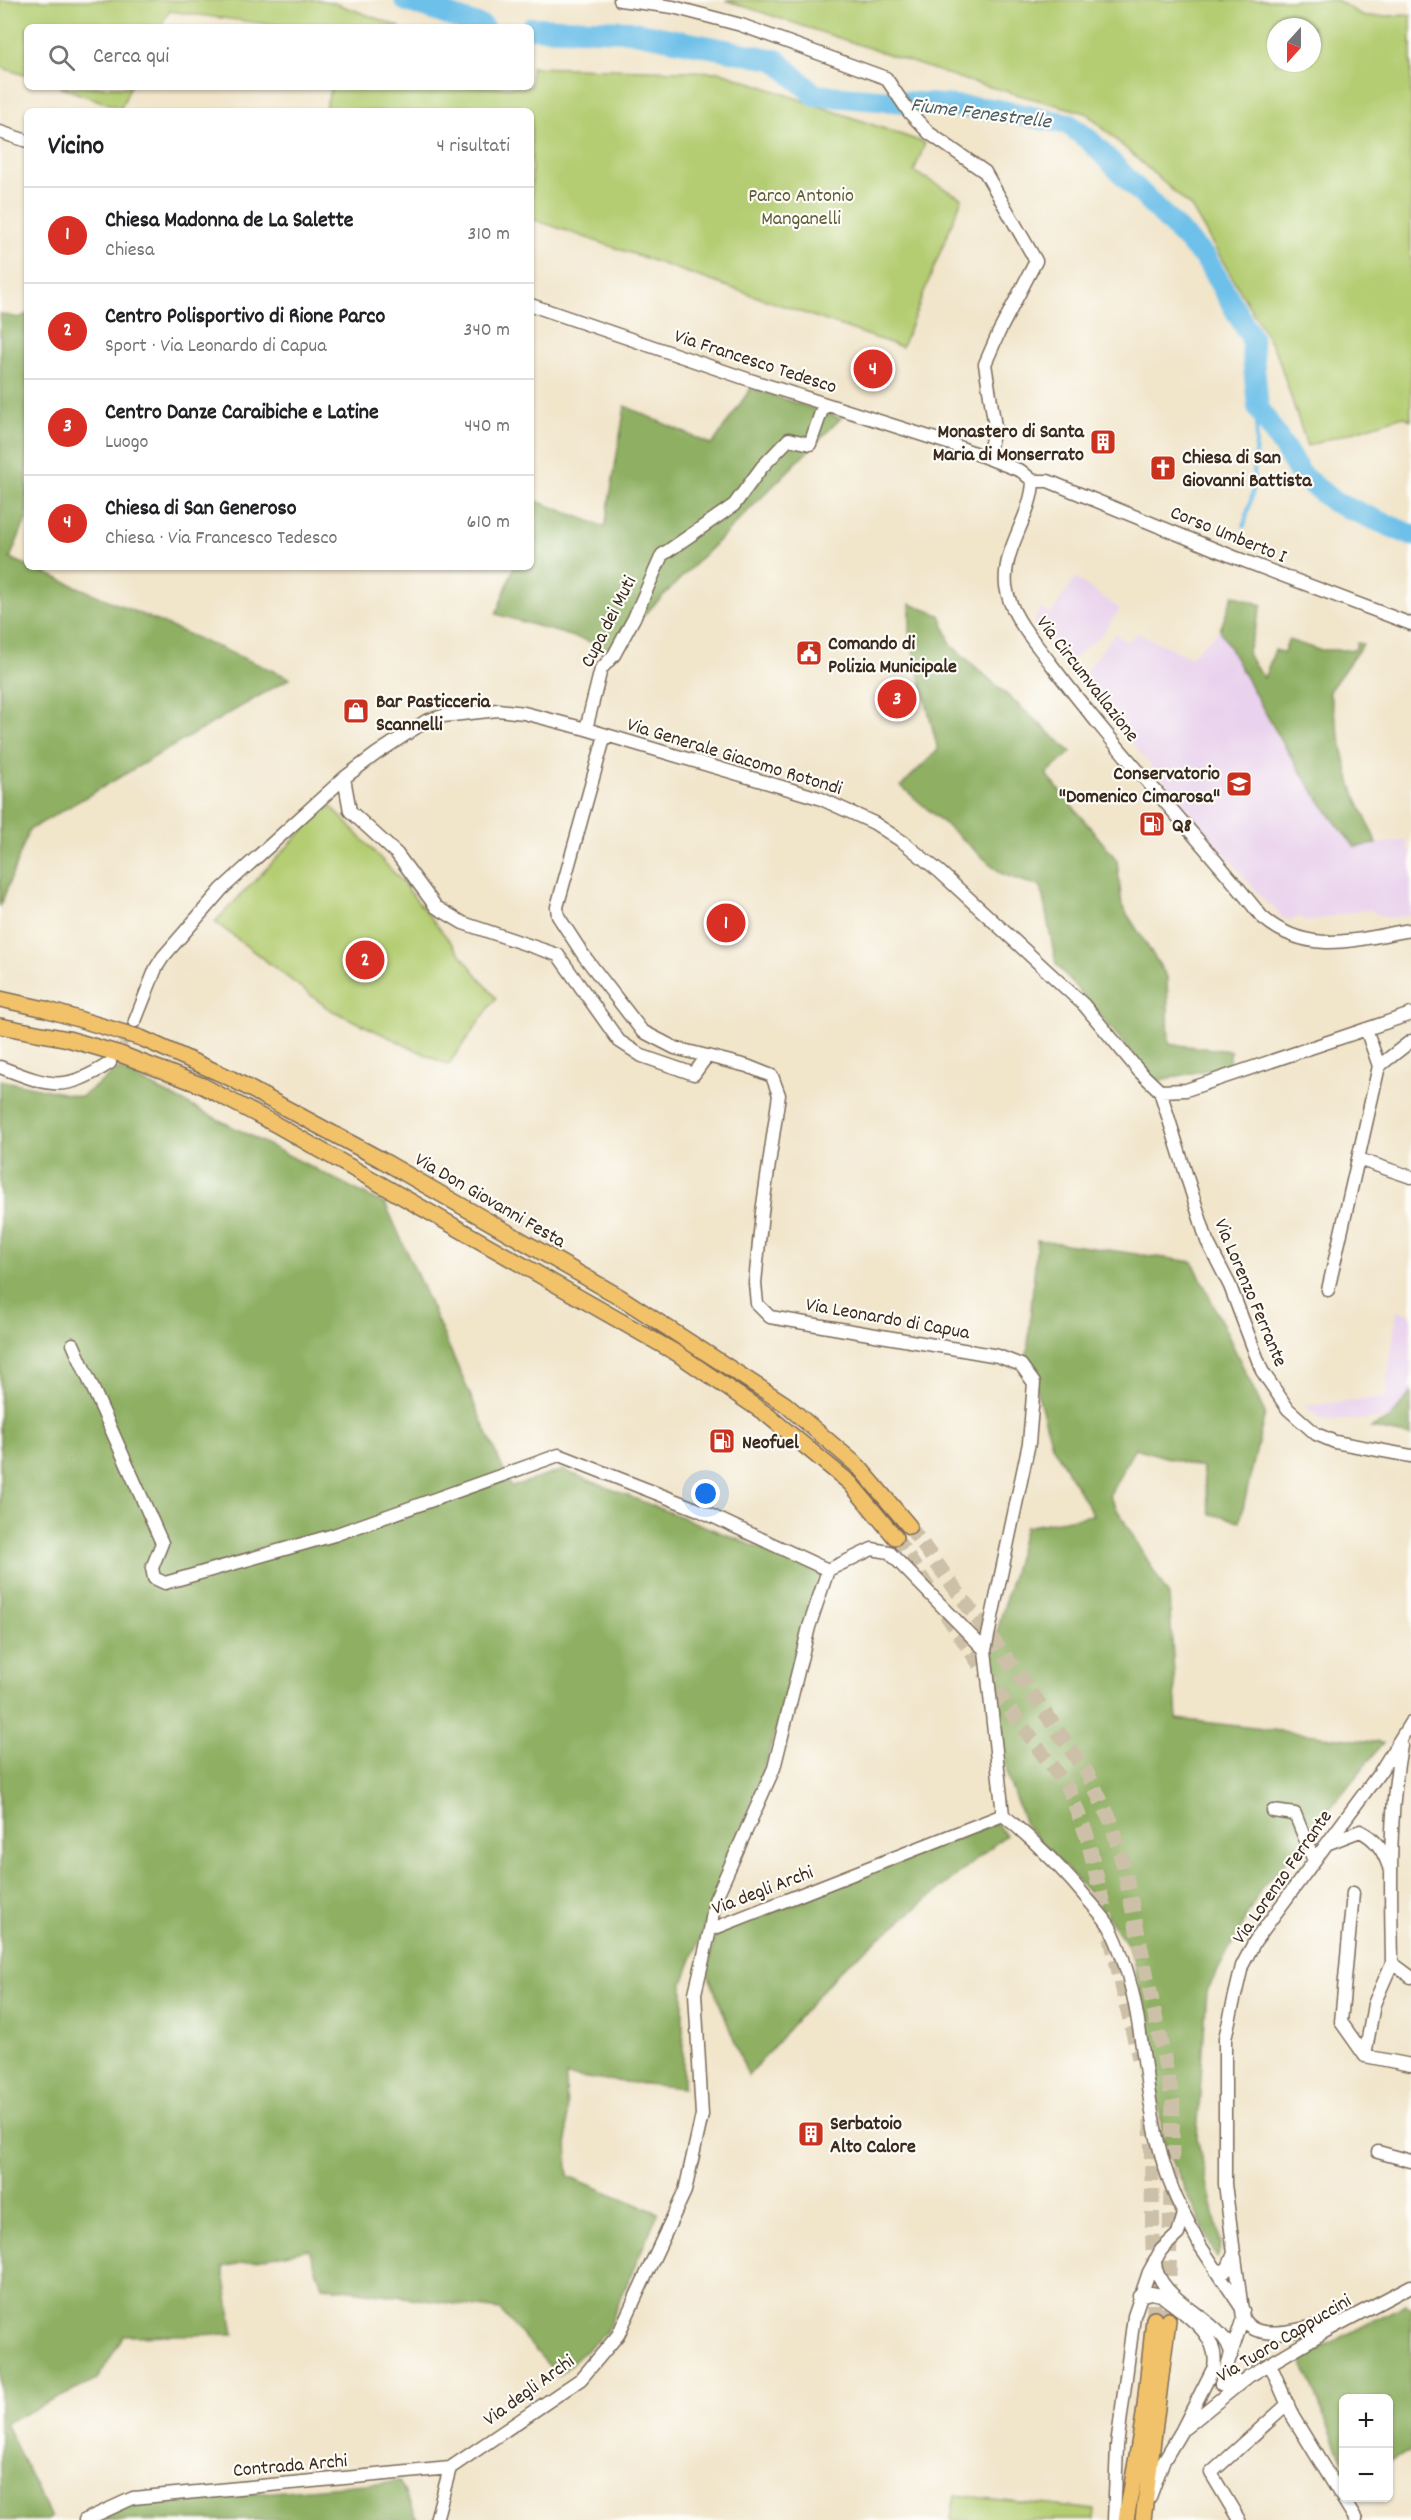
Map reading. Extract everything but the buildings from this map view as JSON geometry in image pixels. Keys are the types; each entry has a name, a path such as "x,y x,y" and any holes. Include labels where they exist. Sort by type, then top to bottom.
{"main road":[{"name":"Via Don Giovanni Festa","path":"0,999 45,1009 141,1038 230,1078 380,1160 620,1297 785,1404 859,1467 909,1526"},
{"path":"0,1026 68,1039 120,1054 203,1086 275,1124 678,1354 766,1414 850,1483 895,1537"},
{"path":"1126,2520 1161,2320 1144,2513"}],"street":[{"path":"620,0 673,7 741,25 886,78 909,112 929,133 985,172 1036,261 985,364 995,427 987,458"},
{"path":"0,132 24,140"},
{"name":"Via Francesco Tedesco","path":"534,306 824,404 951,444 1021,471 1033,481"},
{"name":"Cupa dei Muti","path":"586,729 601,669 614,655 634,618 662,555 734,505 762,467 789,439 810,444 824,404"},
{"name":"Corso Umberto I","path":"1033,481 1048,481 1234,557 1411,624"},
{"name":"Via Circumvallazione","path":"1033,481 1031,497 1009,558 1006,585 1018,620 1080,702 1262,917 1273,926 1292,937 1311,942 1332,942 1411,930"},
{"name":"Via Generale Giacomo Rotondi","path":"135,1021 156,968 163,957 222,889 344,778 426,721 443,716 498,710 524,713 586,729 819,798 884,829 940,872 1084,1005 1138,1071 1160,1090"},
{"name":"Via Leonardo di Capua","path":"605,735 557,907 558,916 584,956 642,1031 675,1048 747,1066 771,1076 779,1095 762,1212 755,1283 757,1304 771,1317 998,1356 1021,1365 1034,1383 1029,1443 985,1650"},
{"path":"344,778 350,811 397,854 436,907 463,923 558,955 619,1041 642,1056 694,1074 707,1056"},
{"path":"1160,1090 1186,1090 1411,1014"},
{"path":"1328,1290 1379,1066 1366,1029"},
{"path":"1379,1066 1411,1041"},
{"path":"0,1067 41,1083 57,1085 87,1077 110,1063"},
{"name":"Via Lorenzo Ferrante","path":"1160,1090 1207,1241 1230,1286 1262,1371 1288,1409 1316,1434 1335,1442 1411,1456"},
{"path":"1358,1159 1411,1177"},
{"path":"73,1344 162,1543 153,1568 154,1578 165,1583 334,1534 559,1455 699,1510 828,1570"},
{"path":"710,1930 715,1900 774,1768 809,1627 828,1570 872,1549 889,1552 985,1650 1003,1815 1067,1874 1109,1925 1127,1969 1162,2160 1184,2214 1201,2247 1243,2314 1249,2328 1264,2334 1350,2318"},
{"name":"Via Lorenzo Ferrante","path":"1243,2314 1225,2184 1225,2048 1227,2028 1242,1966 1255,1941 1328,1843 1402,1739 1411,1722"},
{"path":"1365,2056 1374,2004 1392,1963 1394,1781 1402,1739"},
{"path":"1273,1811 1295,1814 1314,1862"},
{"name":"Via degli Archi","path":"450,2468 581,2379 618,2334 685,2191 702,2115 694,1993 710,1930 1003,1815"},
{"path":"1328,1843 1360,1831 1373,1838 1384,1854 1392,1873"},
{"path":"1353,1893 1341,2022 1365,2056 1411,2065"},
{"path":"1392,1963 1411,1977"},
{"path":"1378,2152 1411,2161"},
{"path":"1113,2520 1117,2446 1138,2296 1155,2259 1178,2234 1184,2214"},
{"path":"1171,2241 1184,2240 1201,2247"},
{"path":"1216,2271 1227,2270 1234,2253"},
{"path":"1155,2259 1157,2274 1162,2282 1186,2307 1223,2337 1230,2348 1231,2356"},
{"name":"Via Tuoro Cappuccini","path":"1182,2430 1249,2376 1411,2286"},
{"path":"1138,2296 1151,2293 1161,2295 1211,2340 1216,2356 1214,2367 1163,2462 1144,2513"},
{"path":"1243,2314 1221,2384 1224,2385 1237,2377 1249,2376"},
{"path":"1270,2364 1293,2417 1356,2520"},
{"path":"1239,2520 1211,2473 1288,2404"},
{"path":"436,2520 450,2468"},
{"name":"Contrada Archi","path":"85,2520 133,2498 450,2468"}],"shaded area":[{"path":"1075,578 1120,609 1102,634 1068,663 1033,622 1041,609 1051,614"},
{"name":"Conservatorio \"Domenico Cimarosa\"","path":"1220,630 1279,740 1336,825 1354,847 1406,840 1408,850 1411,851 1411,915 1389,918 1370,909 1307,921 1300,917 1290,920 1281,917 1273,906 1267,904 1079,680 1115,633 1127,642 1138,633 1190,657"},
{"path":"1397,1311 1411,1314 1411,1419 1323,1420 1303,1406 1385,1397"}],"green space":[{"path":"0,0 319,0 393,24 268,24 169,11 162,24 24,24 24,75 0,67"},
{"path":"725,0 1337,0 1364,17 1411,15 1411,420 1403,416 1307,446 1277,354 1191,207 1086,113 968,81"},
{"name":"Parco Antonio Manganelli","path":"534,67 721,72 925,143 914,172 962,198 902,347 534,220 534,108 325,108 331,90 534,90"},
{"path":"68,90 129,90 121,108"},
{"path":"0,314 19,318 24,316 24,524 10,558 24,564 24,570 38,570 290,678 29,830 0,907"},
{"path":"751,388 841,418 611,648 496,614 513,570 534,570 534,500 605,527 625,406 712,445"},
{"path":"1233,595 1262,605 1247,654 1264,678 1275,650 1284,653 1288,640 1319,650 1355,650 1357,643 1363,644 1329,691 1351,785 1377,844 1355,847 1316,796 1266,714 1220,630"},
{"path":"910,604 940,615 951,645 1071,752 1046,774 1117,860 1122,906 1167,977 1169,1044 1231,1051 1228,1065 1156,1081 1056,964 1041,887 1002,874 901,786 938,750 910,637"},
{"path":"331,806 397,876 496,998 448,1065 329,1009 215,922 318,815"},
{"path":"119,1069 386,1205 511,1487 563,1470 820,1572 766,1763 683,1983 683,2088 566,2076 568,2176 658,2213 606,2332 558,2376 500,2310 322,2286 309,2249 223,2267 234,2334 123,2336 97,2380 5,2423 51,2518 47,2520 0,2520 0,1080 81,1097"},
{"path":"1037,1240 1193,1262 1265,1413 1240,1521 1210,1514 1202,1468 1135,1448 1109,1496 1169,1596 1177,1719 1383,1743 1294,1853 1262,1887 1207,1991 1197,2137 1221,2245 1217,2258 1164,2143 1149,2034 1131,1949 1093,1897 1026,1826 1008,1779 991,1655 1025,1527 1093,1515 1052,1445 1027,1357"},
{"path":"1411,1392 1411,1436 1371,1428 1390,1419"},
{"path":"996,1823 1006,1835 838,1972 748,2076 707,1971 715,1935"},
{"path":"1406,2304 1411,2309 1411,2451 1393,2458 1393,2394 1339,2394 1339,2452 1301,2358"},
{"path":"399,2481 418,2520 101,2520 138,2504"},
{"path":"955,2495 1096,2510 1095,2520 951,2520"}],"waterway":[{"name":"Fiume Fenestrelle","path":"405,0 474,24"},
{"name":"Fiume Fenestrelle","path":"534,28 629,31 776,60 815,95 993,109 1068,124 1089,140 1206,259 1251,337 1258,407 1302,476 1334,502 1411,535"},
{"path":"1244,526 1253,492 1258,407"}],"tunnel":[{"path":"112,1059 135,1021"},
{"path":"909,1526 1026,1685 1087,1773 1111,1821 1124,1868 1173,2101 1168,2320"},
{"path":"895,1537 931,1592"},
{"path":"946,1614 1006,1704 1069,1790 1087,1836 1139,2058"},
{"path":"1151,2120 1154,2319"}],"place":[{"name":"Chiesa di San Generoso","path":"873,369"},
{"name":"Monastero di Santa Maria di Monserrato","path":"1103,442"},
{"name":"Chiesa di San Giovanni Battista","path":"1163,468"},
{"name":"Comando di Polizia Municipale","path":"809,653"},
{"name":"Centro Danze Caraibiche e Latine","path":"897,699"},
{"name":"Bar Pasticceria Scannelli","path":"356,711"},
{"name":"Conservatorio \"Domenico Cimarosa\"","path":"1239,784"},
{"name":"Q8","path":"1152,824"},
{"name":"Chiesa Madonna de La Salette","path":"726,923"},
{"name":"Centro Polisportivo di Rione Parco","path":"365,960"},
{"name":"Neofuel","path":"722,1441"},
{"name":"Serbatoio Alto Calore","path":"811,2134"}]}
